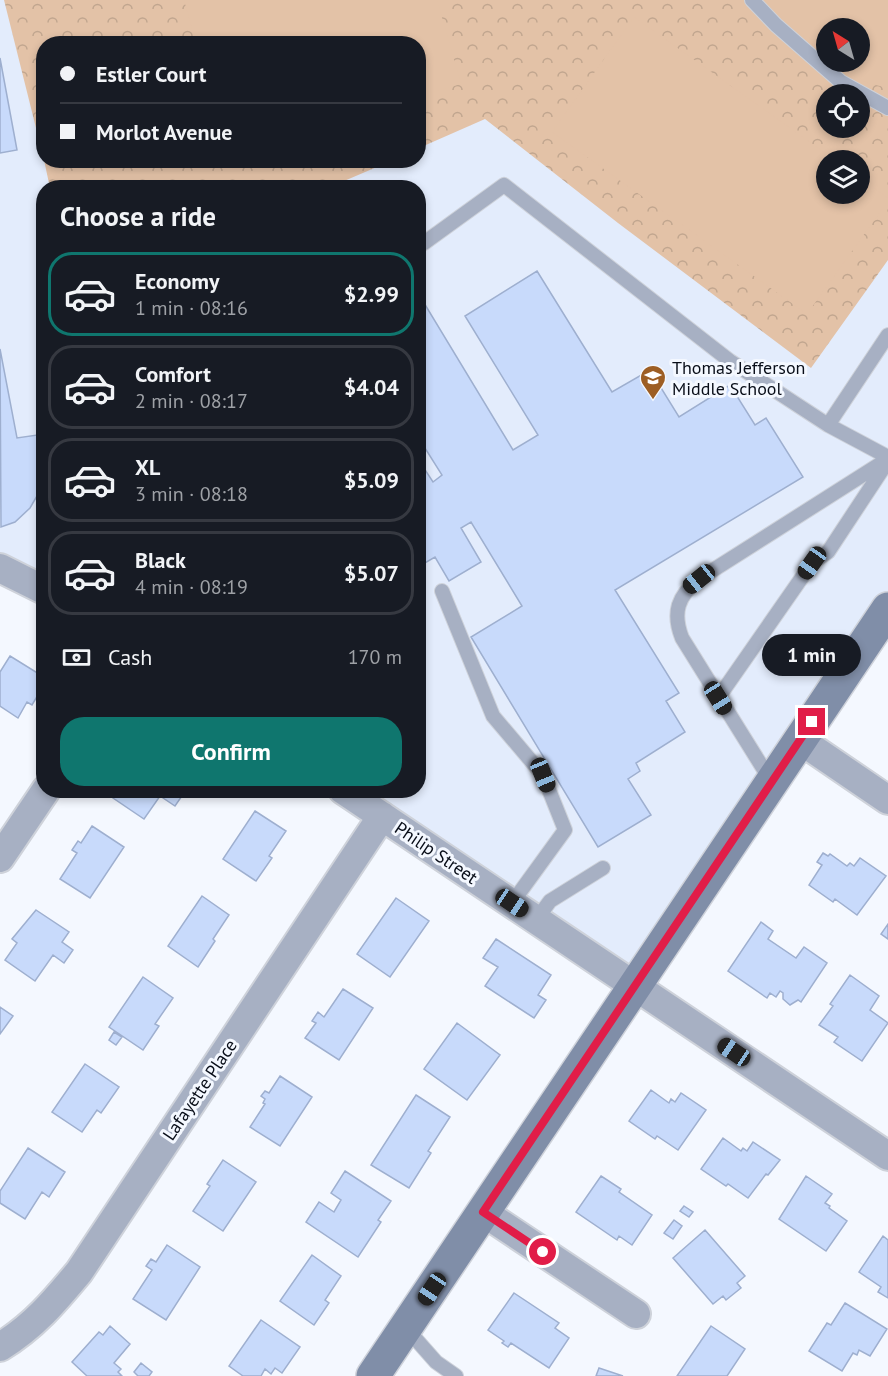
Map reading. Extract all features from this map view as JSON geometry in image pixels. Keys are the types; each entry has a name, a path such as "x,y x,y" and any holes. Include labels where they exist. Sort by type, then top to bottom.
{"street":[{"path":"0,568 36,586"},
{"path":"374,1376 888,609"},
{"path":"800,740 888,800"},
{"path":"0,858 41,798"},
{"name":"Philip Street","path":"356,798 888,1156"},
{"name":"Lafayette Place","path":"0,1347 23,1333 52,1306 79,1272 382,816"},
{"path":"483,1212 636,1314"}],"lane":[{"path":"752,0 776,25 841,82 888,108"},
{"path":"426,242 504,185 730,361 828,425 888,459"},
{"path":"828,425 888,335"},
{"path":"772,782 691,654 678,626 679,602 699,579 888,459"},
{"path":"718,698 812,563 828,552 888,459"},
{"path":"442,591 493,716 543,775 565,830 512,903"},
{"path":"536,920 550,902 603,868"},
{"path":"406,1328 436,1362 456,1376"}],"shaded area":[{"name":"Thomas Jefferson Middle School","path":"0,0 888,0 888,609 635,986 353,798 426,798 426,180 36,180 36,587 0,568"}],"green space":[{"path":"4,0 888,0 888,260 811,368 618,223 485,119 426,145 426,36 36,36 36,128"},
{"path":"184,0 437,0 461,84 426,94 426,36 194,36"},
{"path":"775,0 888,0 888,83 884,87 863,81 847,72 870,72 870,18 816,18 816,47 799,32"},
{"path":"634,17 821,150 816,150 816,204 870,204 870,185 888,198 888,201 807,314 552,132"},
{"path":"46,168 375,168 346,180 48,180"}],"building":[{"path":"0,58 17,150 0,153"},
{"path":"537,271 612,392 650,370 679,417 730,385 755,425 766,418 803,477 615,590 679,693 666,701 685,732 636,763 640,771 628,779 651,815 598,847 471,637 522,606 471,522 461,528 481,562 449,581 435,557 426,562 426,471 433,482 442,475 426,450 426,306 513,450 538,435 465,316"},
{"path":"0,349 17,438 36,435 36,498 30,508 15,522 1,527"},
{"path":"10,656 36,672 36,698 32,705 27,702 18,718 0,706 0,672"},
{"path":"113,798 159,798 144,819"},
{"path":"163,798 180,798 175,806"},
{"path":"255,811 286,831 269,856 272,858 256,881 223,859"},
{"path":"92,826 124,847 90,898 60,879 77,853 72,850 78,841 81,843"},
{"path":"823,853 828,856 830,854 847,866 850,863 854,866 860,858 886,876 857,915 835,899 833,902 809,885 822,865 817,862"},
{"path":"202,896 229,915 198,967 168,946"},
{"path":"396,898 429,921 390,977 357,954"},
{"path":"36,910 69,932 62,942 73,950 64,963 53,955 35,981 5,960 17,943 12,939"},
{"path":"761,922 773,931 768,939 796,958 804,947 827,963 801,1002 798,1000 790,1005 783,999 783,993 780,991 776,997 770,993 767,998 728,971"},
{"path":"888,924 888,939 881,934"},
{"path":"496,939 551,975 538,995 546,1000 534,1018 485,986 498,967 483,958"},
{"path":"850,975 879,996 870,1010 888,1023 862,1061 834,1042 838,1037 819,1025 833,1006 830,1004"},
{"path":"143,977 173,998 155,1024 159,1026 143,1050 109,1027"},
{"path":"343,989 373,1008 339,1060 305,1038 316,1023 312,1021 318,1012 324,1017"},
{"path":"0,1007 13,1016 0,1034"},
{"path":"457,1023 500,1055 467,1100 424,1069"},
{"path":"114,1032 122,1037 116,1045 109,1040"},
{"path":"85,1064 119,1087 101,1113 97,1110 82,1132 52,1112"},
{"path":"280,1076 312,1097 280,1146 250,1127 265,1104 263,1103 265,1099 261,1096 265,1091 269,1093"},
{"path":"651,1090 669,1103 671,1099 675,1102 681,1093 706,1110 678,1150 657,1136 655,1139 629,1121"},
{"path":"416,1095 450,1117 428,1151 431,1153 409,1188 371,1165"},
{"path":"723,1138 741,1151 743,1148 747,1151 753,1142 780,1160 748,1198 701,1169"},
{"path":"28,1148 65,1172 49,1197 42,1192 25,1219 0,1203 0,1191"},
{"path":"223,1160 256,1182 223,1231 193,1211 210,1186 207,1184"},
{"path":"345,1171 391,1201 378,1220 381,1222 358,1257 306,1222 319,1202 334,1212 341,1200 331,1193"},
{"path":"601,1176 621,1189 619,1192 652,1215 632,1245 619,1236 617,1240 576,1212"},
{"path":"806,1176 832,1194 825,1203 847,1221 826,1251 779,1219"},
{"path":"684,1206 693,1212 689,1217 680,1211"},
{"path":"674,1220 682,1226 673,1239 664,1233"},
{"path":"705,1230 745,1276 737,1283 741,1288 726,1300 723,1296 713,1304 673,1258"},
{"path":"883,1236 888,1240 888,1298 878,1292 881,1287 859,1272"},
{"path":"167,1245 200,1267 166,1320 133,1299 152,1270 146,1266 151,1259 156,1262"},
{"path":"312,1255 341,1276 325,1300 329,1303 314,1325 280,1301"},
{"path":"514,1293 559,1323 555,1328 569,1338 549,1368 511,1343 508,1347 502,1343 504,1341 488,1330"},
{"path":"845,1303 887,1329 870,1356 859,1350 857,1355 853,1353 842,1371 809,1351 827,1323 831,1325"},
{"path":"261,1320 300,1347 282,1373 275,1368 271,1374 265,1369 261,1376 243,1376 229,1366"},
{"path":"110,1326 130,1344 114,1363 121,1369 118,1372 122,1376 87,1376 72,1362 99,1332 103,1335"},
{"path":"711,1326 745,1349 727,1376 677,1376"},
{"path":"141,1363 152,1372 149,1376 138,1376 134,1372"},
{"path":"599,1368 623,1376 596,1376"}],"place":[{"name":"Thomas Jefferson Middle School","path":"653,401"}],"route":[{"path":"543,1252 483,1212 812,722"}]}
